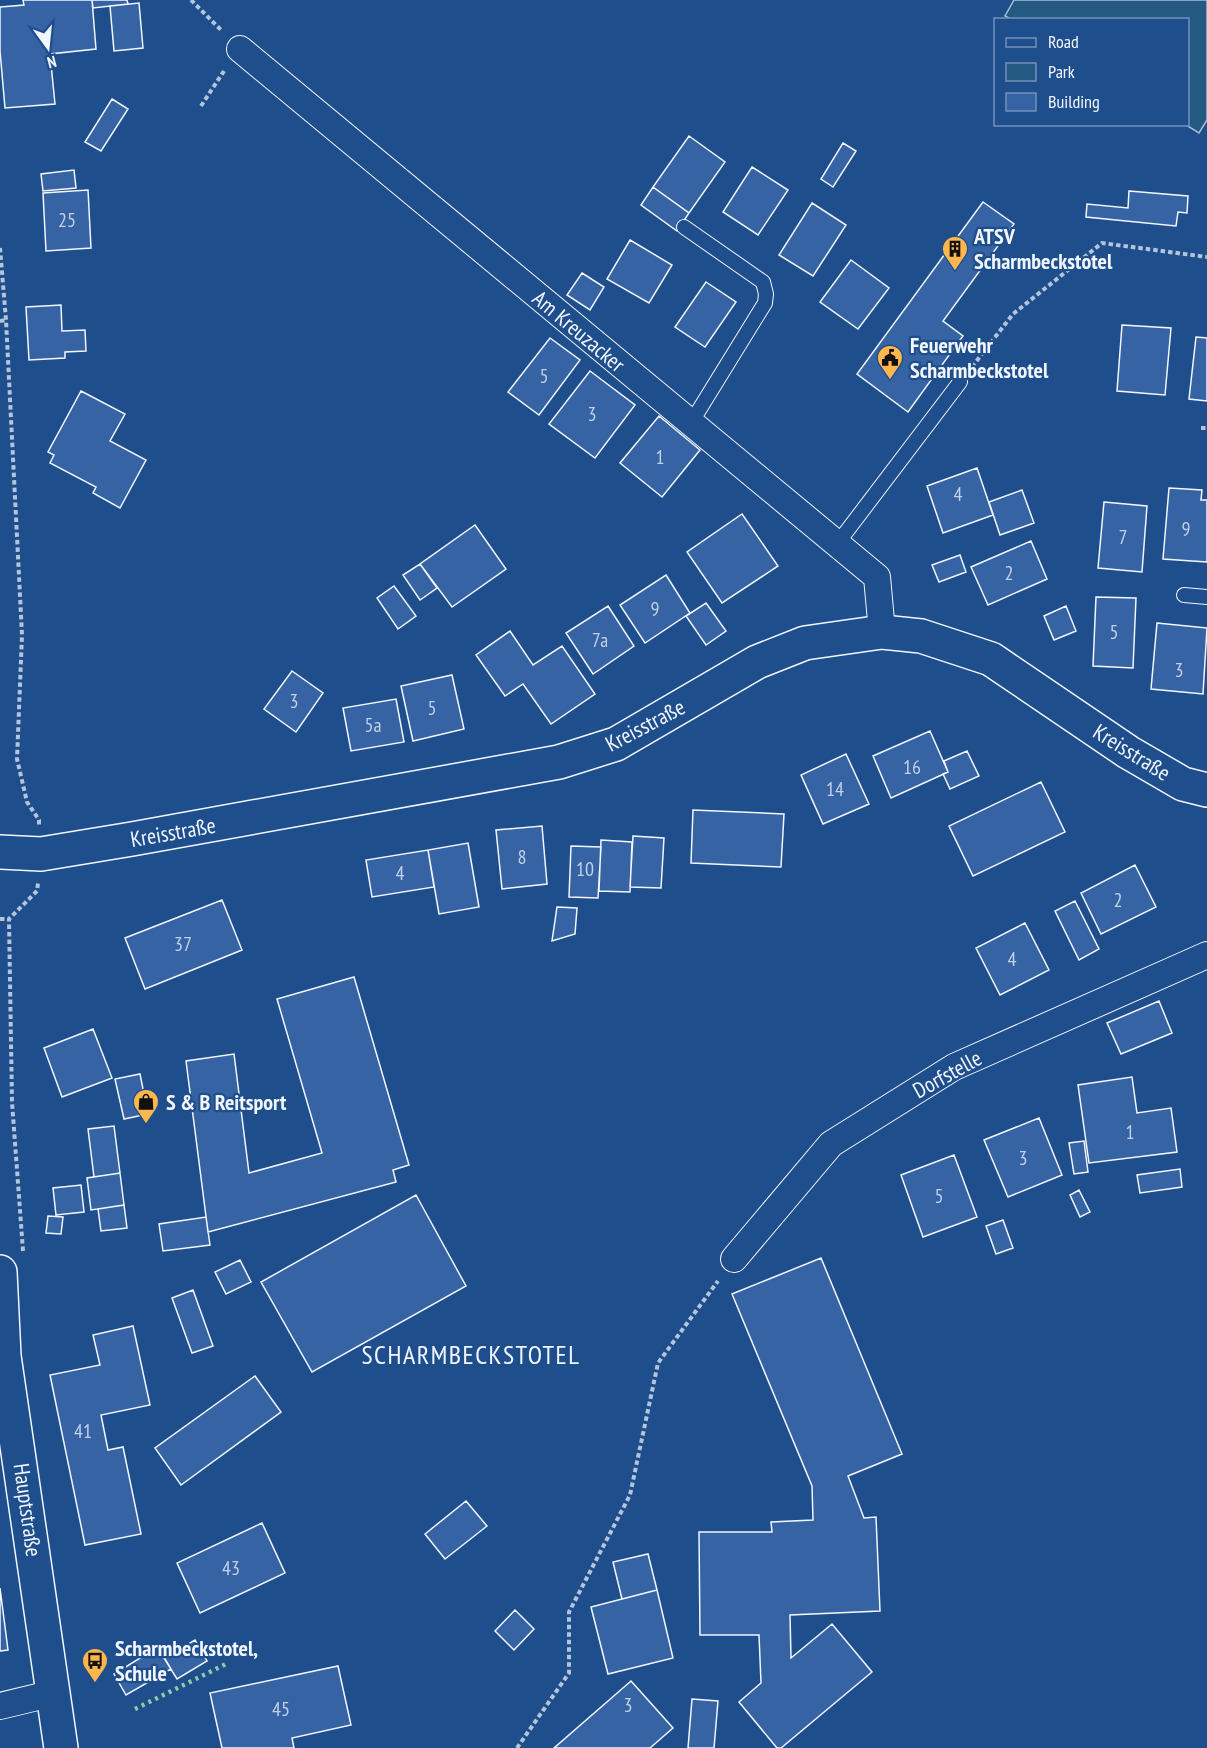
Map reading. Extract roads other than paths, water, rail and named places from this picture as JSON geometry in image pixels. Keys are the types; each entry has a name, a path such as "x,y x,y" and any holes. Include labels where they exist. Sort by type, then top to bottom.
{"street":[{"name":"Am Kreuzacker","path":"240,49 877,577 882,632"},
{"name":"Kreisstraße","path":"0,852 41,854 223,824 559,762 616,744 757,662 805,643 882,632 921,636 991,659 1128,752 1183,784 1207,790"},
{"name":"Dorfstelle","path":"734,1259 831,1144 954,1067 1207,955"},
{"name":"Hauptstraße","path":"0,1272 4,1356 61,1748"},
{"path":"0,1706 54,1693"}],"lane":[{"path":"684,227 763,282 766,294 765,303 691,423"},
{"path":"837,544 960,382"},
{"path":"1184,596 1207,597"}],"place":[{"name":"ATSV Scharmbeckstotel","path":"955,272"},
{"name":"Feuerwehr Scharmbeckstotel","path":"890,381"},
{"name":"S & B Reitsport","path":"146,1125"},
{"name":"Scharmbeckstotel, Schule","path":"95,1684"}],"district":[{"name":"SCHARMBECKSTOTEL","path":"471,1355"}]}
